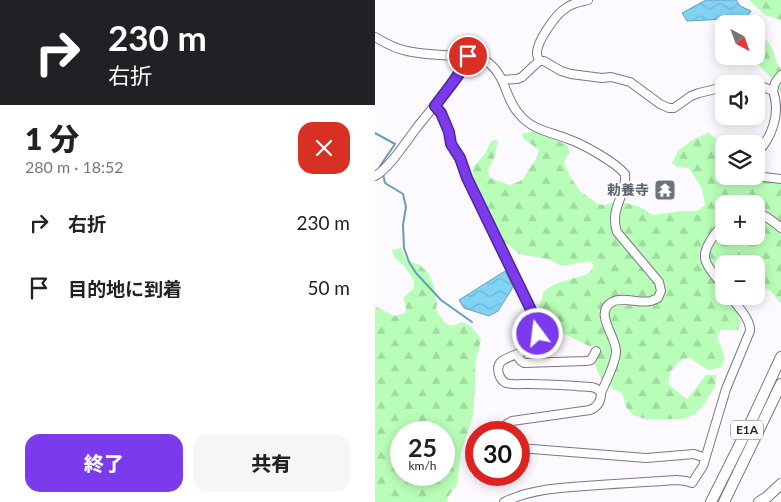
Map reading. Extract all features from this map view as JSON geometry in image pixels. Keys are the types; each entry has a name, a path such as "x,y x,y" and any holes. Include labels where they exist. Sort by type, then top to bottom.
{"highway":[{"name":"E1A","path":"711,502 781,357"},
{"name":"E1A","path":"724,502 781,384"},
{"path":"759,502 781,484"}],"street":[{"path":"539,61 537,54 538,46 546,30 564,8 571,4 588,0"},
{"path":"375,37 391,46 406,51 478,57 489,62 499,74 514,107 525,120 534,127 570,139 588,148 625,174 623,189 614,217 615,226 617,232 659,282 661,291 658,298 650,301 619,300 613,301 607,306 605,322 614,340 616,352 597,405 590,410 512,421"},
{"path":"379,173 435,106 467,61 468,56"},
{"path":"502,80 522,77 539,61 544,61 561,72 623,80 636,85 660,104 669,108 674,108 691,96 715,89"},
{"path":"773,91 775,83 781,76"},
{"path":"765,88 773,91 777,96 780,102 781,115 774,134 765,144"},
{"path":"435,106 441,113 449,132 451,144 460,158 467,178 537,322 538,334 535,343 517,355 506,357 499,364 498,372 503,382 511,384 587,387 597,389 601,393"},
{"path":"765,178 781,180"},
{"path":"765,216 781,228"},
{"path":"715,235 706,249 705,257 715,274"},
{"path":"504,502 533,492 560,488 676,480 692,482 700,471 705,458 726,389 750,331 751,327 737,305"},
{"path":"517,355 523,363 586,362 591,360 596,351"},
{"path":"530,449 646,458 694,454 705,458"}],"green space":[{"path":"749,0 781,0 781,20 765,15"},
{"path":"765,38 770,44 781,69 781,92 759,65 765,65"},
{"path":"534,131 567,145 570,152 564,162 569,175 581,192 598,204 626,203 640,207 653,215 680,211 697,211 705,205 702,189 689,168 677,167 672,163 678,151 694,139 708,133 715,138 715,185 765,185 765,178 781,182 781,304 770,290 765,289 765,255 715,255 715,305 741,305 737,312 741,323 738,330 721,330 717,336 725,358 721,367 708,370 689,358 682,359 670,372 668,384 687,399 706,375 716,375 715,387 703,406 694,415 683,419 646,419 633,415 626,407 622,393 607,385 601,378 594,362 598,353 598,347 589,346 544,324 539,308 544,291 557,283 588,274 594,266 590,261 562,266 548,259 519,254 505,242 490,217 472,179 473,167 484,155 491,141 498,140 494,159 488,170 490,178 510,185 522,180 536,159 539,150 524,139 522,134"},
{"path":"401,248 406,260 420,265 429,274 434,287 437,303 436,310 445,323 453,326 462,322 472,327 481,339 475,364 473,416 471,421 465,421 465,441 461,453 457,485 447,498 447,502 375,502 375,306 394,316 405,313 406,306 403,298 414,288 414,280 404,266 394,257 392,250"}],"water":[{"path":"706,0 736,0 740,6 751,11 748,15 715,15 715,20 687,21 682,13"},
{"path":"505,271 513,287 498,311 489,316 464,308 459,300"}],"waterway":[{"path":"375,133 395,144 381,167"},
{"path":"383,174 385,183 403,194 406,207 403,225 404,248 409,262 416,273 441,300 472,322"}],"place":[{"name":"勅養寺","path":"665,190"}],"route":[{"path":"468,56 467,61 435,106 441,113 449,132 451,144 460,158 467,178 534,316 538,325 538,334"}]}
